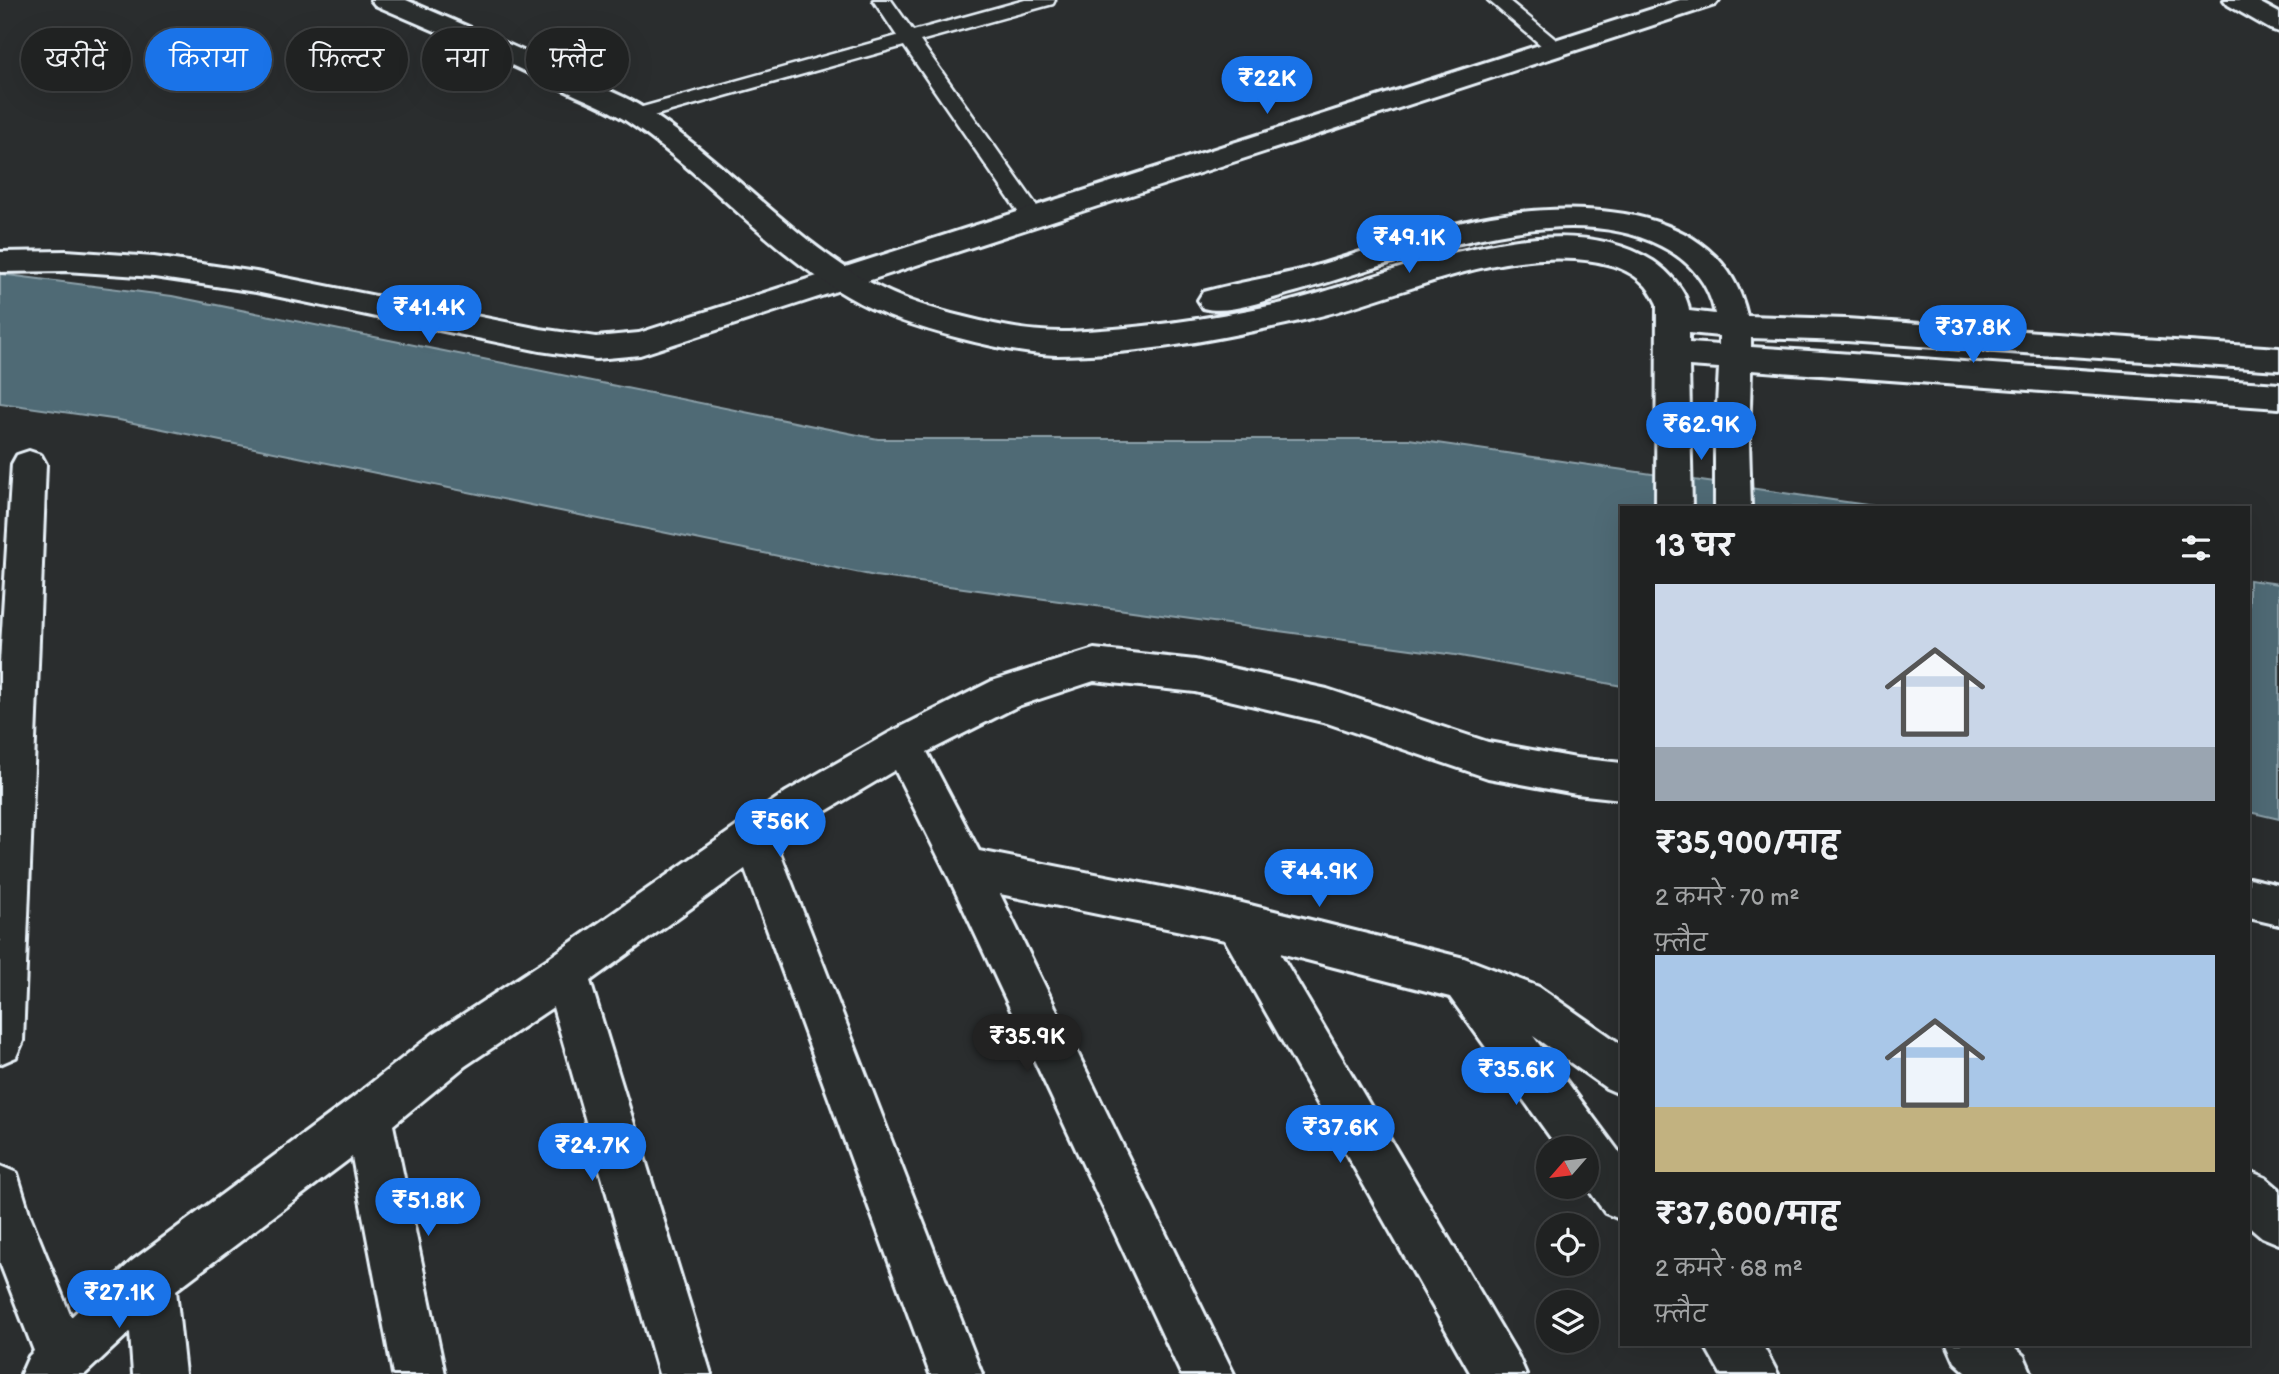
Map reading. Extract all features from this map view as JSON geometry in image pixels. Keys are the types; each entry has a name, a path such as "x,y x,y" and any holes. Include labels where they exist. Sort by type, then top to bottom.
{"street":[{"path":"384,0 555,75 635,115 701,163 765,220 843,280 905,312 1016,342 1070,344 1165,334 1273,315 1340,300 1419,271 1475,257 1524,250 1563,249 1607,254 1630,260 1651,272 1666,285 1673,303 1674,506"},
{"path":"0,262 66,261 154,267 256,282 540,340 596,348 640,344 1706,0"},
{"path":"2237,0 2279,24"},
{"path":"958,327 1075,318 1220,299 1312,277 1441,237 1507,224 1573,220 1618,222 1682,242 1708,265 1724,291 1734,342 1731,444 1733,506"},
{"path":"1672,320 1734,342 2279,396"},
{"path":"1672,353 1734,342 1846,330 2279,359"},
{"path":"0,1041 29,464"},
{"path":"0,1190 55,1367 150,1279 368,1116 449,1051 565,973 800,805 903,745 1006,693 1094,666 1195,676 1327,706 1488,760 1576,776 1620,781"},
{"path":"903,745 966,868 1208,1374"},
{"path":"754,838 956,1374"},
{"path":"966,868 1238,922 1464,979 1522,1002 1620,1071"},
{"path":"2250,898 2279,905"},
{"path":"1238,922 1500,1374"},
{"path":"565,973 685,1374"},
{"path":"1464,979 1620,1193"},
{"path":"368,1116 419,1374"},
{"path":"2250,1196 2279,1220"},
{"path":"150,1279 159,1374"},
{"path":"1731,1346 1752,1374"},
{"path":"1975,1346 2006,1374"}],"lane":[{"path":"882,0 1033,217"},
{"path":"635,115 1046,0"},
{"path":"1497,0 1556,48"}],"water":[{"path":"0,274 172,296 878,439 1409,439 1874,506 1620,506 1620,686 1455,655 875,576 119,420 0,403"},
{"path":"2250,580 2279,584 2279,819 2250,812"}]}
